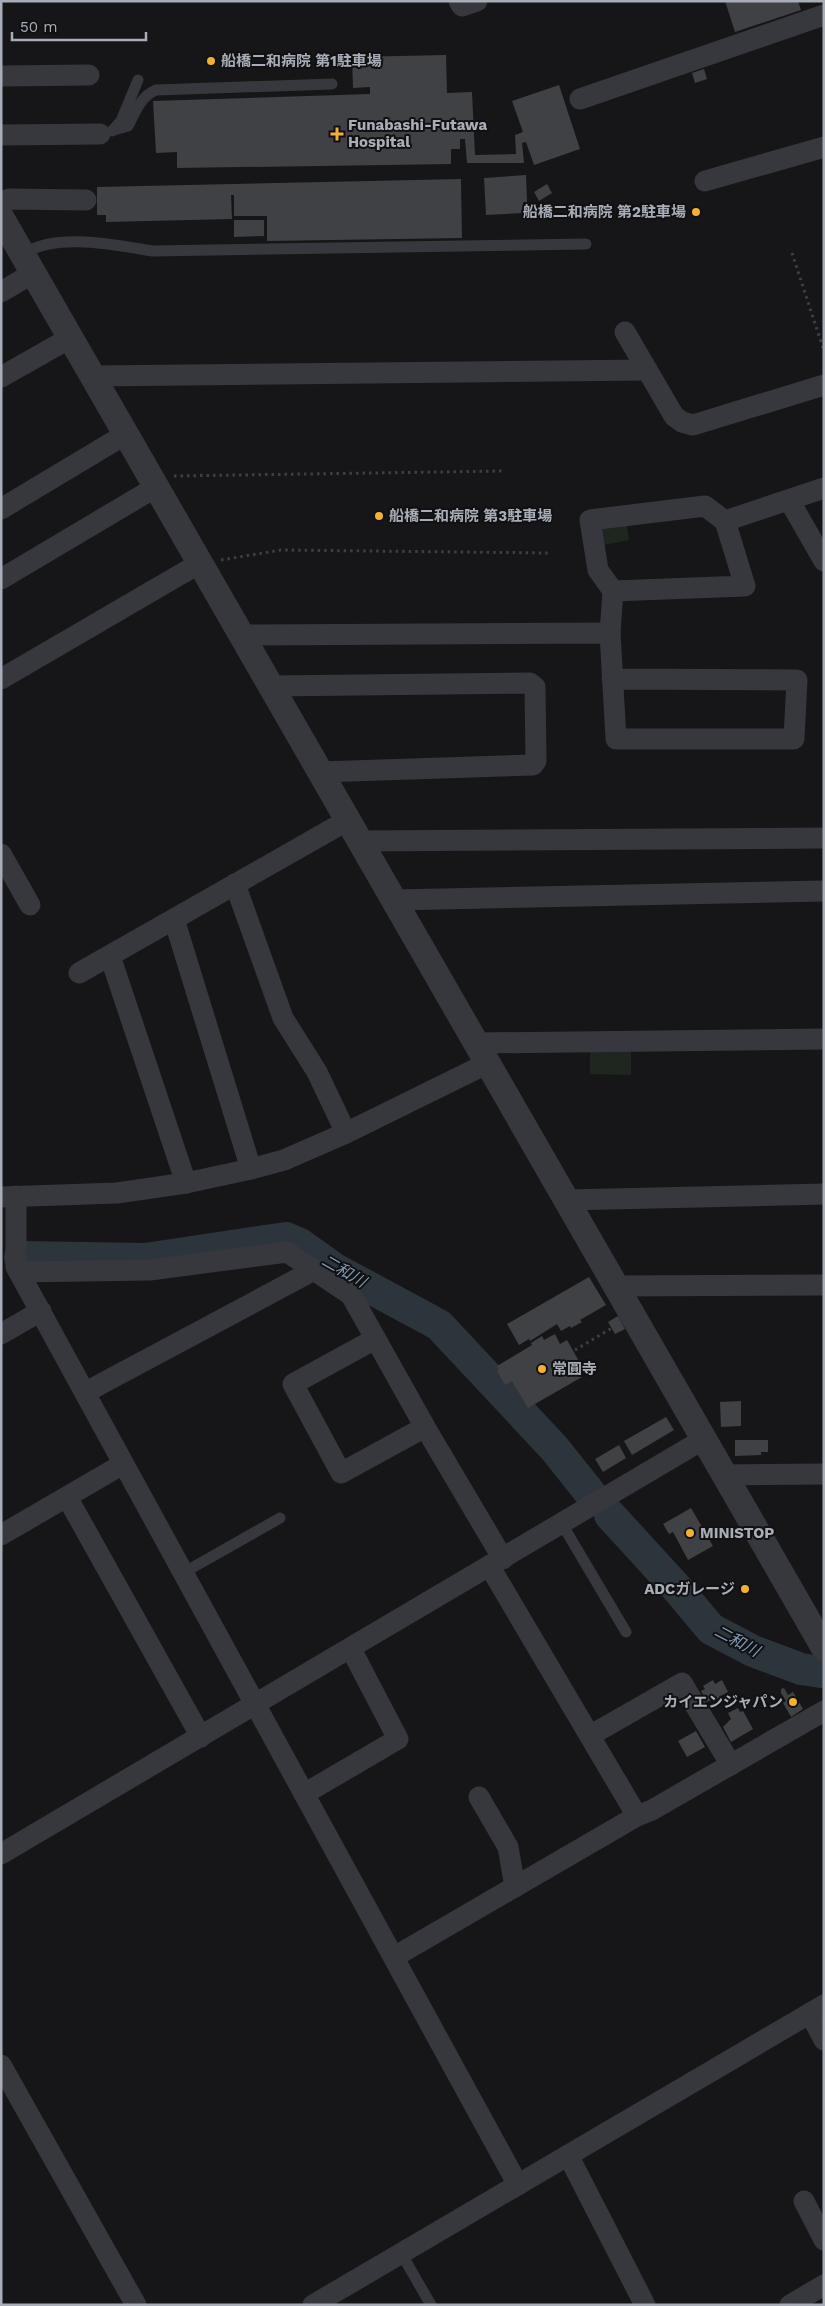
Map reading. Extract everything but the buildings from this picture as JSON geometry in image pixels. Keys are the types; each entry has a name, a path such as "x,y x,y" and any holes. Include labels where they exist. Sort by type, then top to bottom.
{"street":[{"path":"459,1 462,6 477,1"},
{"path":"580,99 824,15"},
{"path":"1,76 88,75"},
{"path":"1,135 107,132"},
{"path":"705,181 824,148"},
{"path":"1,203 9,199 86,200"},
{"path":"1,216 824,1648"},
{"path":"1,292 28,263"},
{"path":"625,332 674,416 682,422 693,425 824,385"},
{"path":"1,377 70,338"},
{"path":"92,376 647,370"},
{"path":"1,509 126,434"},
{"path":"1,579 153,482"},
{"path":"725,521 824,488"},
{"path":"789,500 824,561"},
{"path":"612,679 797,680 794,739 616,739 612,679 610,633 613,590 598,570 590,520 705,506 725,521 745,586 613,590"},
{"path":"1,679 200,564"},
{"path":"242,635 610,633"},
{"path":"271,686 530,683 535,687 536,761 533,765 320,772"},
{"path":"79,973 235,884 354,830 824,838"},
{"path":"1,854 30,905"},
{"path":"235,884 283,1018 317,1072 346,1133"},
{"path":"394,900 824,891"},
{"path":"174,919 251,1169"},
{"path":"110,956 186,1183"},
{"path":"518,2184 41,1311 17,1262 8,1197 117,1193 186,1183 284,1160 346,1133 482,1053 824,1040"},
{"path":"566,1200 824,1194"},
{"path":"17,1262 150,1270 287,1252 351,1295 637,1816"},
{"path":"86,1392 314,1270"},
{"path":"616,1286 824,1285"},
{"path":"1,1334 41,1311"},
{"path":"375,1339 293,1384 341,1473 425,1427"},
{"path":"1,1854 497,1563 704,1439"},
{"path":"1,1535 124,1464"},
{"path":"724,1475 824,1474"},
{"path":"67,1497 201,1737"},
{"path":"304,1794 398,1739 351,1649"},
{"path":"591,1735 682,1684 731,1765"},
{"path":"394,1957 637,1816 652,1810 824,1711"},
{"path":"479,1797 508,1847 515,1887"},
{"path":"313,2305 817,2009 824,2040"},
{"path":"1,2065 136,2305"},
{"path":"568,2155 645,2305"},
{"path":"804,2201 824,2240"},
{"path":"790,2305 824,2285"}],"lane":[{"path":"107,132 120,121 138,80"},
{"path":"107,132 128,126 141,100 147,94 156,90 332,84"},
{"path":"28,263 33,247 47,242 111,244 153,251 586,244"},
{"path":"183,1573 280,1518"},
{"path":"562,1524 626,1632"},
{"path":"401,2253 431,2305"}],"path":[{"path":"792,253 824,351"},
{"path":"153,482 503,472"},
{"path":"200,564 281,550 549,554"},
{"path":"574,1350 612,1328"}],"shaded area":[{"path":"626,519 629,540 604,545 599,529"},
{"path":"590,1048 631,1049 631,1075 590,1074"}],"waterway":[{"name":"二和川","path":"20,1257 145,1259 286,1238 300,1244 335,1269 439,1325 554,1448 590,1493"},
{"name":"二和川","path":"610,1515 675,1586 711,1629 753,1651 801,1669 821,1672"}],"place":[{"name":"船橋二和病院 第1駐車場","path":"211,61"},
{"name":"Funabashi-Futawa Hospital","path":"337,134"},
{"name":"船橋二和病院 第2駐車場","path":"696,212"},
{"name":"船橋二和病院 第3駐車場","path":"379,516"},
{"name":"常圓寺","path":"542,1369"},
{"name":"MINISTOP","path":"690,1533"},
{"name":"ADCガレージ","path":"745,1589"},
{"name":"カイエンジャパン","path":"793,1702"}]}
